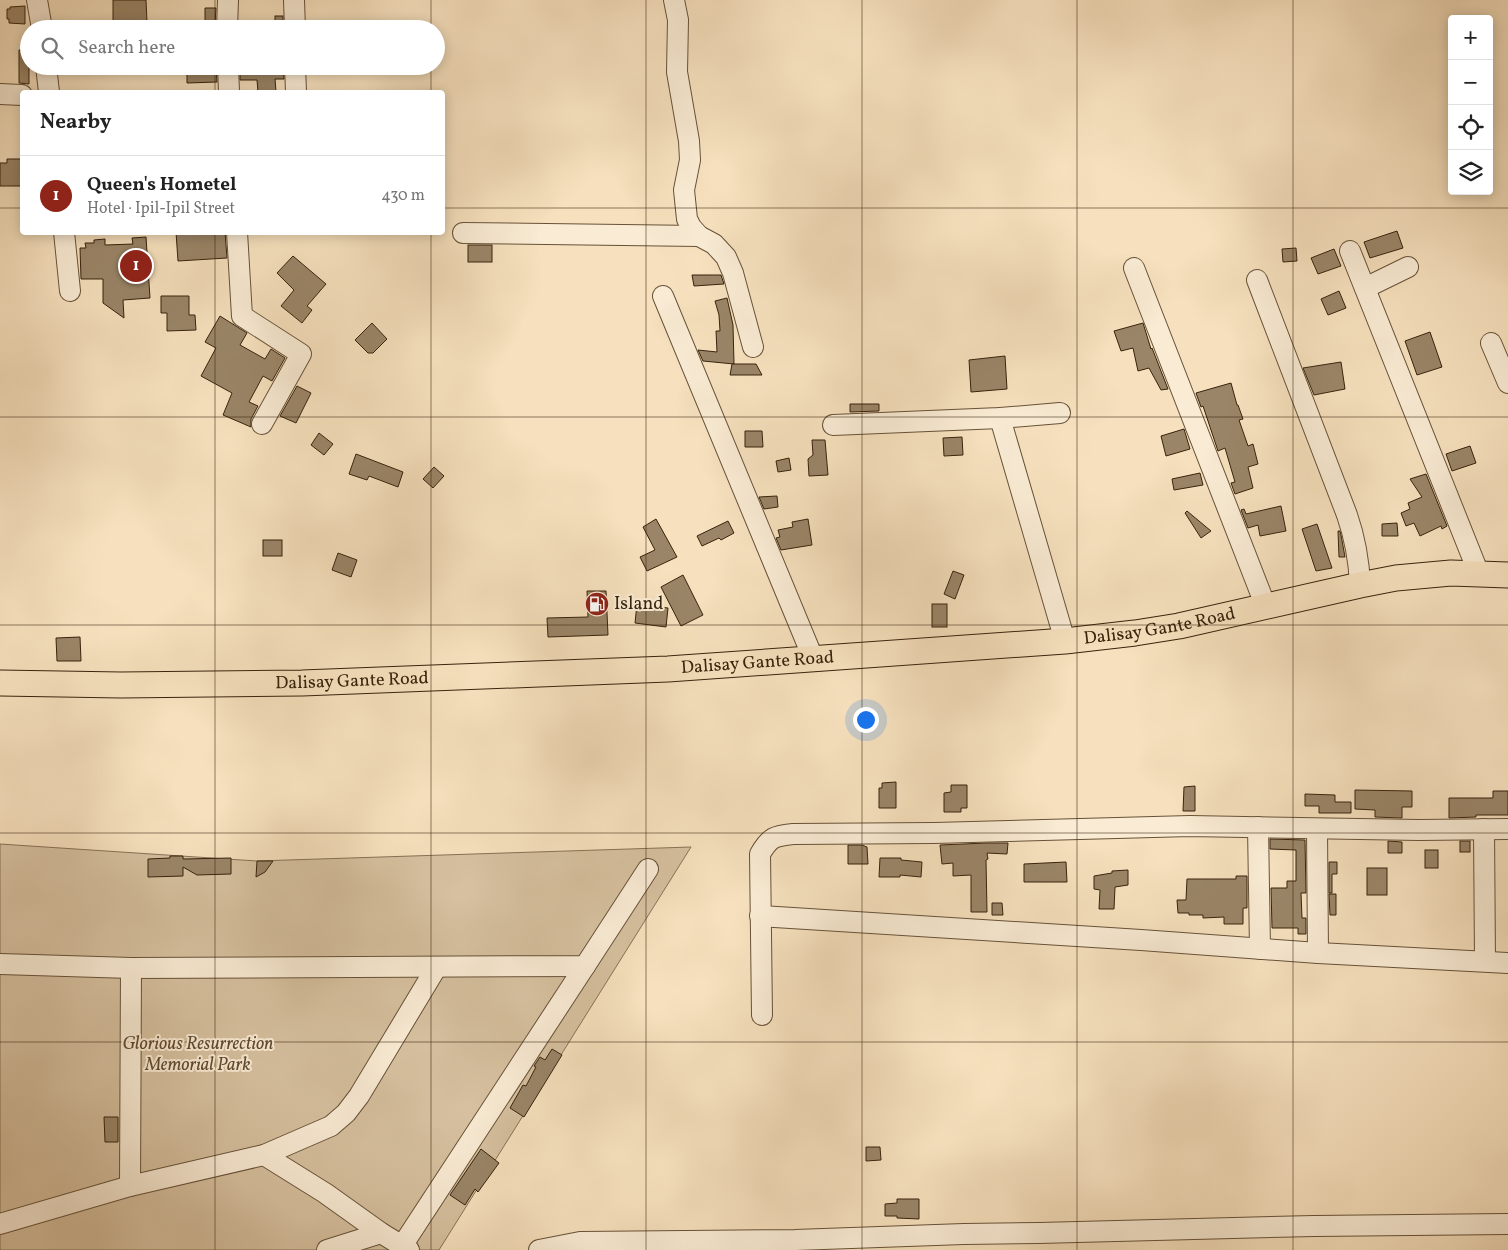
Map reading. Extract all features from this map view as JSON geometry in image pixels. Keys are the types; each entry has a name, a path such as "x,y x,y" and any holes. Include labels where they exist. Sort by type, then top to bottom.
{"main road":[{"name":"Dalisay Gante Road","path":"0,684 302,683 668,669 1065,641 1179,626 1360,585 1424,575 1508,575"}],"street":[{"path":"37,0 40,20"},
{"path":"227,20 228,0"},
{"path":"294,0 295,20"},
{"path":"674,0 678,20 677,72 689,141 690,160 684,190 685,208 691,227 699,236 714,244 726,257 733,273 753,347"},
{"path":"47,75 49,90"},
{"path":"228,75 229,90"},
{"path":"296,75 296,90"},
{"path":"0,94 20,95"},
{"path":"463,233 699,236"},
{"path":"64,235 70,291"},
{"path":"237,235 242,316 301,354 262,424"},
{"path":"1350,251 1479,574"},
{"path":"1365,288 1408,267"},
{"path":"1134,268 1266,607"},
{"path":"1257,280 1353,532 1359,564 1360,585"},
{"path":"663,296 813,658"},
{"path":"1491,342 1508,383"},
{"path":"833,425 1000,418 1060,413"},
{"path":"1000,418 1065,641"},
{"path":"762,1015 760,854 767,841 777,836 793,834 934,834 1190,826 1419,830 1508,829"},
{"path":"1258,827 1260,948"},
{"path":"1317,829 1318,954"},
{"path":"1484,829 1485,961"},
{"path":"264,1155 325,1193 404,1249 648,869"},
{"path":"760,916 1013,931 1260,948 1318,954 1508,962"},
{"path":"0,964 131,968 585,966"},
{"path":"130,1186 131,968"},
{"path":"0,1224 130,1186 264,1155 331,1126 346,1113 359,1096 436,968"},
{"path":"539,1250 580,1242 795,1240 1314,1226 1508,1224"},
{"path":"327,1250 381,1233"}],"green space":[{"name":"Glorious Resurrection Memorial Park","path":"0,844 257,861 691,847 439,1250 0,1250"}],"building":[{"path":"113,0 146,0 147,20 113,20"},
{"path":"25,6 25,20 20,20 20,24 9,23 7,9 10,9 10,7"},
{"path":"205,8 216,8 215,20 205,20"},
{"path":"275,16 283,16 283,20 275,20"},
{"path":"20,50 20,75 29,75 29,84 19,83"},
{"path":"187,75 217,75 217,82 187,83"},
{"path":"240,75 284,75 284,79 275,79 276,90 258,90 257,80 240,80"},
{"path":"7,159 20,159 20,186 0,186 0,163 7,163"},
{"path":"1397,231 1403,248 1370,258 1364,242"},
{"path":"176,235 225,235 227,258 178,261"},
{"path":"146,237 150,298 123,300 124,318 103,303 103,279 81,279 80,248 86,248 85,243 94,243 94,240 105,239 105,245 133,244 132,238"},
{"path":"468,245 492,245 492,262 468,262"},
{"path":"1296,248 1297,261 1283,262 1282,249"},
{"path":"1334,249 1341,266 1318,274 1311,258"},
{"path":"293,256 326,284 307,306 312,310 302,323 281,306 294,290 277,273"},
{"path":"692,275 721,275 724,284 694,286"},
{"path":"1339,291 1346,308 1328,315 1321,299"},
{"path":"161,296 189,296 189,315 195,315 196,330 167,331 167,313 161,313"},
{"path":"727,298 733,325 734,364 703,361 698,350 717,352 716,331 720,331 719,315 715,301"},
{"path":"220,316 247,333 240,345 265,359 271,349 285,358 272,381 263,376 249,402 258,406 251,419 251,427 223,415 232,393 201,376 216,348 205,342"},
{"path":"372,323 387,339 373,353 368,353 355,340"},
{"path":"1143,323 1151,349 1168,389 1161,390 1149,368 1138,371 1133,348 1121,351 1114,331"},
{"path":"1430,332 1442,367 1417,375 1405,341"},
{"path":"1005,356 1007,389 971,392 969,360"},
{"path":"1341,362 1345,389 1314,395 1303,368"},
{"path":"732,364 756,364 762,375 730,375"},
{"path":"1231,383 1243,419 1239,420 1248,446 1253,444 1258,464 1248,467 1253,488 1235,494 1231,483 1235,482 1225,448 1218,451 1203,406 1201,407 1196,393"},
{"path":"297,386 311,393 296,423 280,416"},
{"path":"850,404 879,404 879,411 850,412"},
{"path":"1184,429 1190,449 1166,456 1161,436"},
{"path":"745,431 762,431 763,447 745,447"},
{"path":"319,433 333,444 324,455 311,445"},
{"path":"962,437 963,455 944,456 943,438"},
{"path":"812,440 825,440 828,475 809,476 808,459 813,455"},
{"path":"1470,446 1476,463 1452,471 1446,454"},
{"path":"356,454 403,472 398,487 369,476 367,480 349,474"},
{"path":"789,458 791,470 778,472 776,461"},
{"path":"434,467 444,476 433,488 423,479"},
{"path":"1200,473 1203,485 1174,490 1172,479"},
{"path":"1426,474 1447,526 1442,529 1441,526 1420,536 1414,523 1406,526 1401,513 1410,509 1408,503 1422,497 1410,479"},
{"path":"777,496 778,507 764,509 759,497"},
{"path":"1281,506 1286,531 1260,536 1258,525 1248,528 1241,510 1244,509 1246,514"},
{"path":"1187,511 1211,531 1201,538 1185,513"},
{"path":"656,519 677,557 647,571 640,557 655,550 643,527"},
{"path":"808,519 812,545 781,550 776,538 780,537 778,530 793,527 792,522"},
{"path":"728,521 734,533 721,540 719,538 702,546 697,536"},
{"path":"1397,523 1398,536 1382,536 1382,524"},
{"path":"1317,524 1332,568 1316,571 1302,529"},
{"path":"1338,531 1340,531 1345,557 1339,557"},
{"path":"263,540 282,540 282,556 263,556"},
{"path":"338,553 357,560 351,577 332,570"},
{"path":"953,571 964,575 955,599 944,594"},
{"path":"683,575 703,615 681,626 661,587"},
{"name":"Island","path":"587,591 606,591 608,635 548,637 547,618 588,617"},
{"path":"637,604 668,608 666,627 635,623"},
{"path":"932,604 947,604 947,627 932,627"},
{"path":"80,637 81,661 57,661 56,638"},
{"path":"896,782 896,808 879,808 879,788 882,788 882,783"},
{"path":"951,785 967,785 967,808 961,808 961,812 944,812 944,793 951,792"},
{"path":"1195,786 1195,811 1183,811 1184,787"},
{"path":"1355,790 1412,791 1412,807 1402,807 1402,818 1375,817 1375,810 1355,809"},
{"path":"1493,791 1508,791 1508,815 1476,815 1476,817 1449,818 1449,798 1493,798"},
{"path":"1305,794 1335,795 1335,802 1351,802 1351,813 1319,813 1319,806 1305,806"},
{"path":"1270,839 1305,840 1306,893 1301,893 1302,918 1306,918 1306,934 1298,934 1298,928 1272,928 1271,888 1287,888 1287,881 1296,881 1296,850 1270,849"},
{"path":"1388,841 1402,842 1402,853 1388,853"},
{"path":"1460,841 1470,841 1470,852 1460,852"},
{"path":"1008,843 1007,854 987,853 987,912 971,912 971,875 953,876 953,863 942,864 940,845"},
{"path":"848,845 867,847 868,864 848,864"},
{"path":"1425,850 1438,850 1438,868 1425,868"},
{"path":"170,856 183,856 183,859 231,858 231,874 197,875 183,867 183,876 148,877 148,859 170,858"},
{"path":"880,858 901,858 901,860 922,862 921,877 900,875 900,877 879,877"},
{"path":"257,861 273,861 265,872 256,877"},
{"path":"1066,862 1067,882 1024,882 1024,864"},
{"path":"1329,862 1337,862 1337,874 1332,874 1332,893 1329,893"},
{"path":"1367,868 1387,868 1387,895 1367,895"},
{"path":"1128,870 1128,885 1115,887 1114,909 1099,909 1100,890 1094,889 1094,876 1112,873 1112,871"},
{"path":"1236,876 1247,876 1247,908 1243,908 1243,924 1224,924 1224,917 1203,918 1203,915 1178,913 1177,900 1186,900 1187,879 1236,879"},
{"path":"1329,894 1336,894 1336,915 1330,915"},
{"path":"992,903 1002,903 1003,915 992,915"},
{"path":"552,1049 562,1055 524,1117 510,1108 523,1085 526,1086 540,1057 545,1060"},
{"path":"104,1117 118,1117 118,1142 105,1142"},
{"path":"866,1147 880,1147 881,1160 866,1161"},
{"path":"481,1149 499,1163 478,1192 475,1189 465,1205 450,1195"},
{"path":"897,1199 919,1199 919,1219 885,1216 885,1204 897,1203"}],"place":[{"name":"Queen's Hometel","path":"136,266"},
{"name":"Island","path":"597,604"}]}
